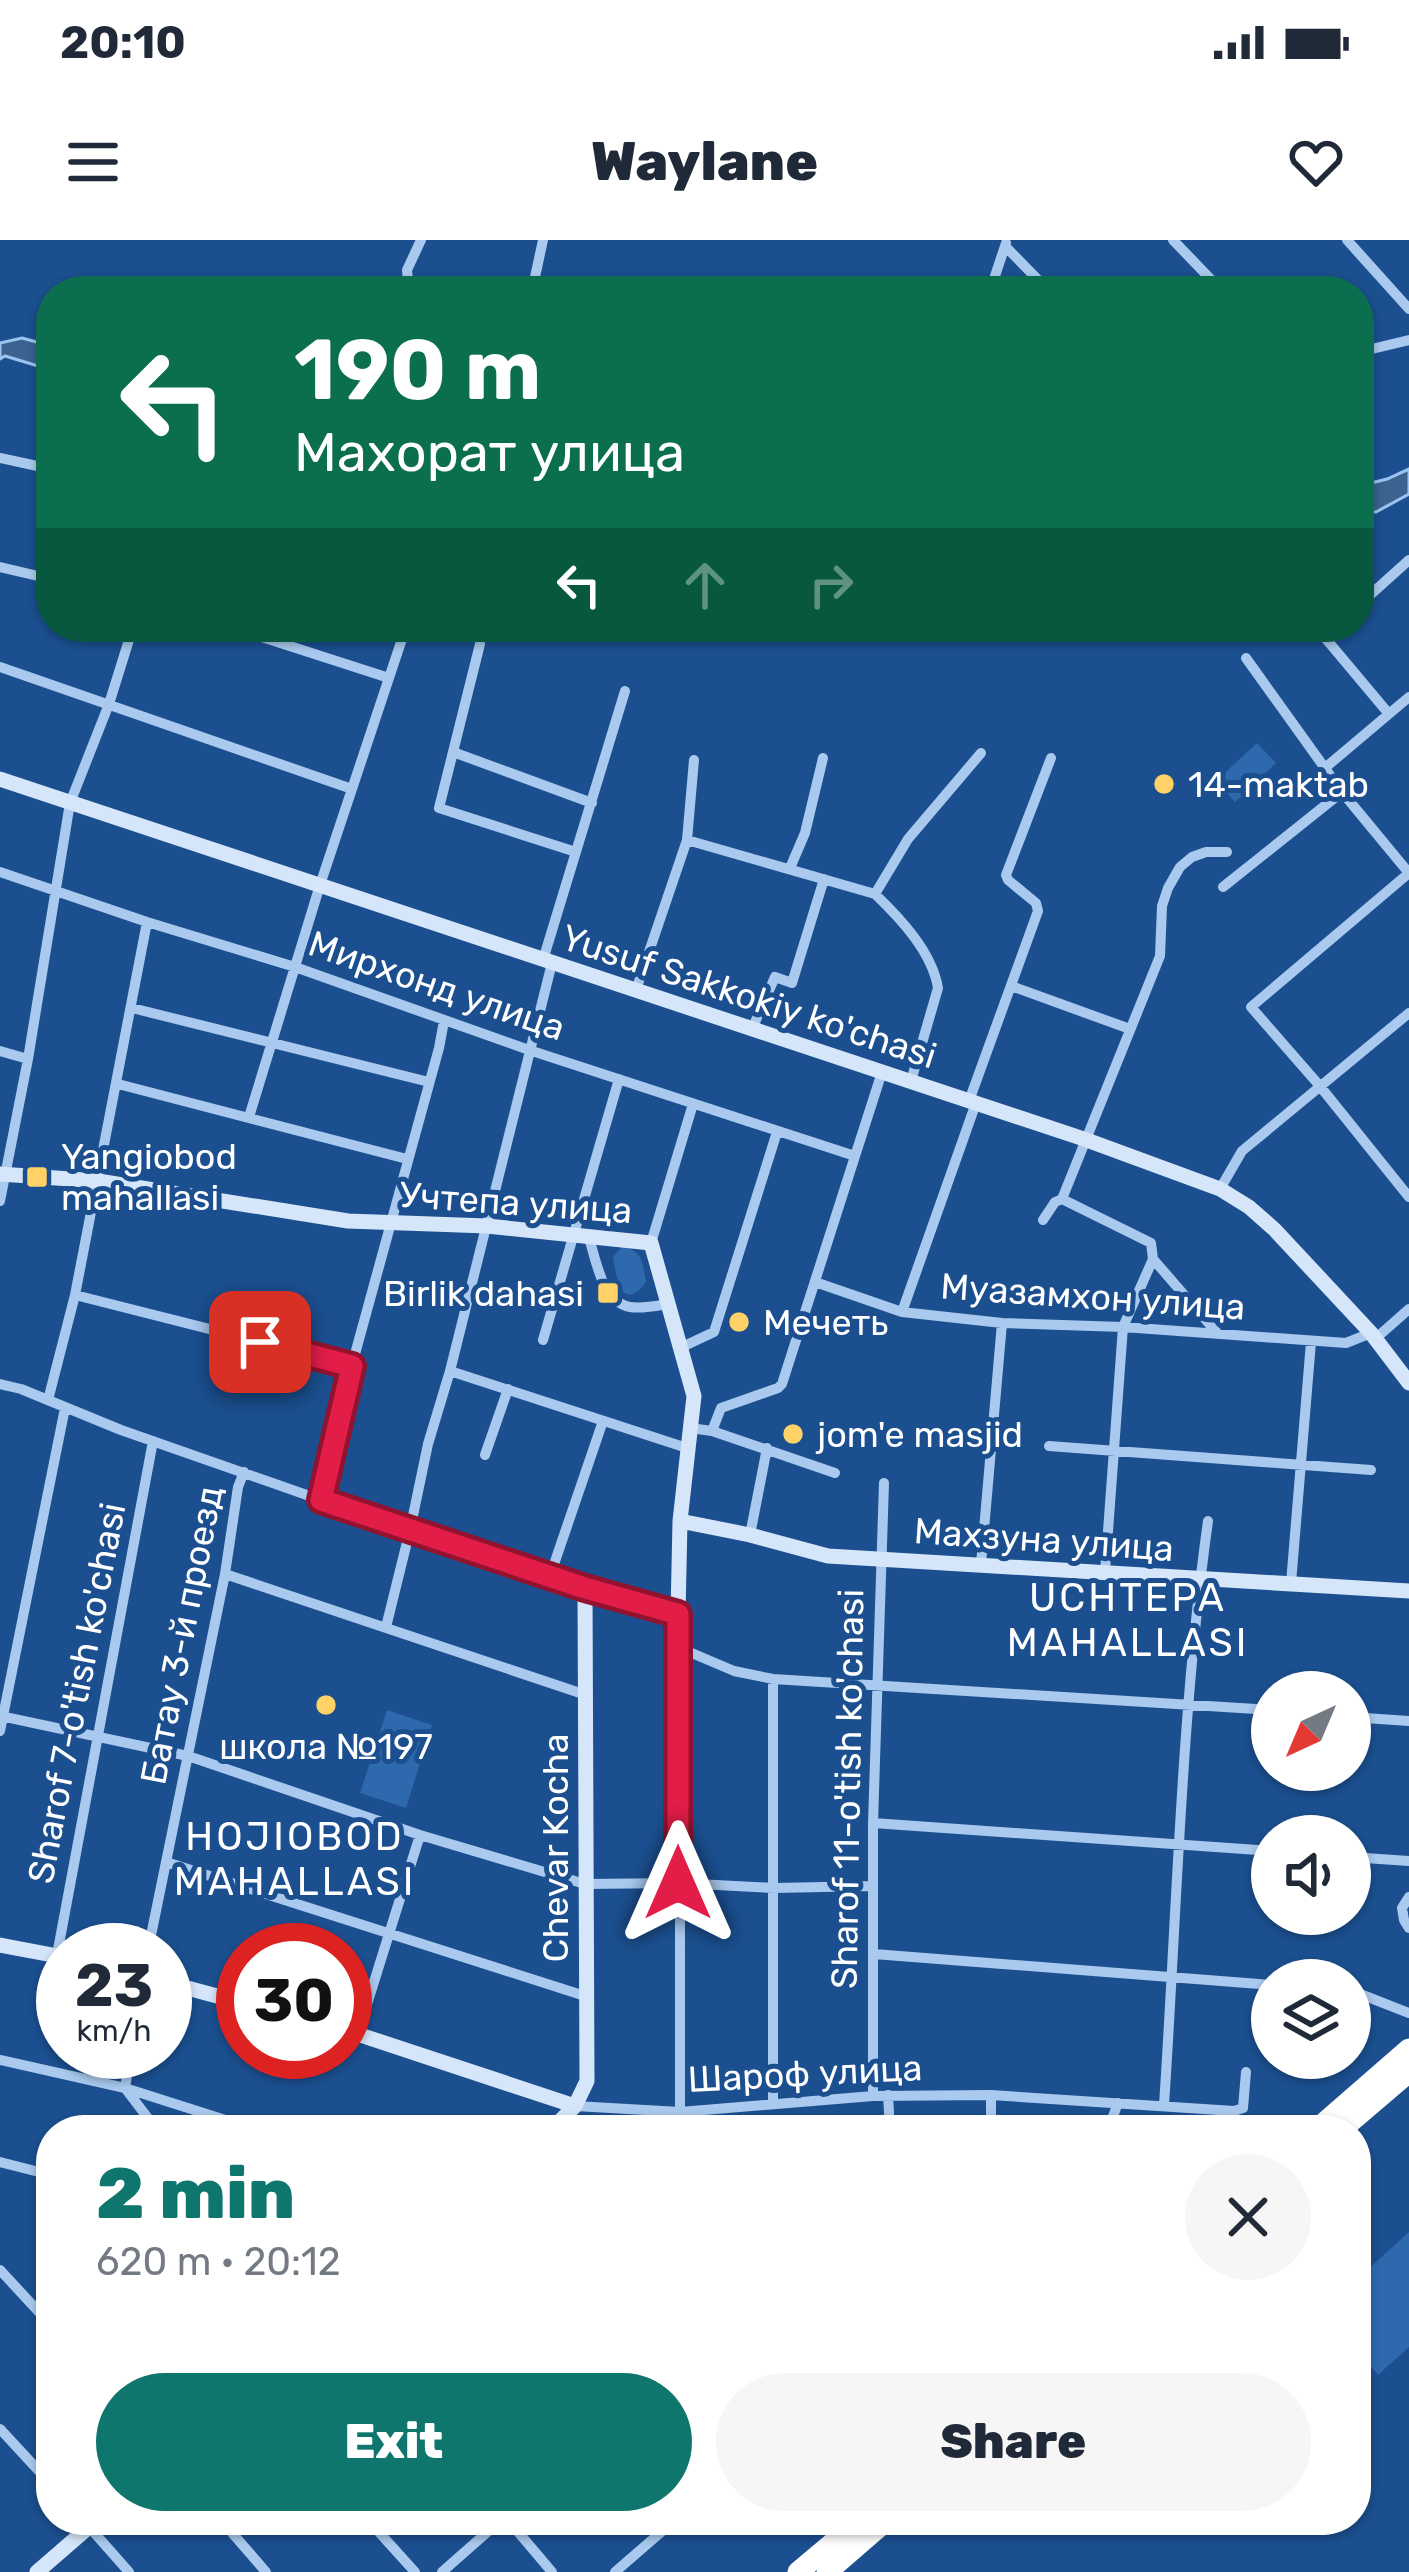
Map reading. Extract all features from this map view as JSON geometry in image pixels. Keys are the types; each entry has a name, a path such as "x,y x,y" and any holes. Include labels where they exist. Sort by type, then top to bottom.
{"highway":[{"path":"1349,2115 1409,2049"},
{"path":"1341,2115 1409,2073"},
{"path":"798,2572 842,2535"},
{"path":"826,2572 869,2535"}],"street":[{"path":"408,276 421,240"},
{"path":"535,276 543,240"},
{"path":"1173,240 1208,276"},
{"path":"1347,240 1409,308"},
{"path":"995,276 1006,243 1036,276"},
{"path":"1374,348 1409,340"},
{"path":"0,458 36,466"},
{"path":"1374,592 1409,560"},
{"path":"0,567 36,575"},
{"path":"0,1201 6,1140 28,1058 70,803 128,642"},
{"path":"277,642 389,678"},
{"path":"249,1117 401,642"},
{"path":"1334,642 1389,714"},
{"path":"480,644 439,808 576,852"},
{"path":"1246,658 1342,792 1409,873 1251,1006 1409,1197"},
{"path":"0,667 352,789"},
{"path":"386,1627 428,1444 487,1226 547,961 625,691"},
{"path":"1326,767 1408,702"},
{"path":"452,752 592,803"},
{"path":"875,894 908,839 981,753"},
{"path":"790,868 805,833 823,758"},
{"path":"902,1312 1038,911 1036,903 1006,875 1051,758"},
{"path":"636,990 687,840 694,760"},
{"name":"Yusuf Sakkokiy ko'chasi","path":"0,778 1084,1139 1220,1189 1262,1218 1373,1336 1409,1383"},
{"path":"1223,887 1342,792"},
{"path":"687,840 875,894 910,933 936,976 938,988 910,1081"},
{"path":"1043,1220 1062,1199 1160,956 1162,906 1168,888 1192,856 1227,852"},
{"name":"Мирхонд улица","path":"0,872 855,1156"},
{"path":"752,1030 775,977 792,983 824,879"},
{"path":"48,1400 75,1295 147,922"},
{"path":"1011,986 1130,1029"},
{"path":"132,1008 429,1082"},
{"path":"1220,1189 1242,1150 1319,1085 1405,1016 1409,1031"},
{"path":"321,1500 444,1021"},
{"path":"0,1051 28,1058"},
{"path":"712,1431 721,1408 782,1384 882,1072"},
{"path":"544,1340 581,1234 619,1079"},
{"path":"118,1084 406,1159"},
{"path":"651,1243 693,1104"},
{"path":"682,1347 714,1332 776,1132"},
{"name":"Учтепа улица","path":"3,1175 98,1180 348,1221 487,1226 651,1243 694,1396 680,1521 678,1614"},
{"path":"1062,1199 1150,1244 1153,1258 1218,1334"},
{"path":"581,1234 616,1301 633,1308 668,1304"},
{"path":"1105,1572 1123,1327 1153,1258"},
{"name":"Муазамхон улица","path":"814,1282 902,1312 1002,1322 1311,1342 1346,1343 1373,1336"},
{"path":"75,1295 352,1366"},
{"path":"1373,1336 1409,1309"},
{"path":"981,1564 1002,1322"},
{"path":"1291,1583 1311,1342"},
{"path":"450,1371 687,1448"},
{"path":"0,1384 321,1500 678,1614 678,1883 688,2115"},
{"path":"485,1455 508,1389"},
{"path":"0,1731 65,1408"},
{"path":"550,1576 603,1421"},
{"path":"690,1428 835,1472"},
{"name":"Sharof 7-o'tish ko'chasi","path":"66,1923 153,1441"},
{"path":"1049,1446 1371,1470"},
{"path":"750,1535 767,1448"},
{"name":"Батау 3-й проезд","path":"154,1923 244,1472"},
{"name":"Sharof 11-o'tish ko'chasi","path":"873,2096 873,1823 884,1484"},
{"name":"Махзуна улица","path":"680,1521 828,1556 1409,1591"},
{"path":"1164,2105 1190,1704 1208,1521"},
{"path":"225,1574 586,1695"},
{"name":"Chevar Kocha","path":"575,2106 587,2081 585,1588"},
{"path":"680,1648 717,1665 773,1679 1251,1709"},
{"path":"773,1679 773,2103"},
{"path":"2,1717 188,1756 419,1835 585,1884 872,1886"},
{"path":"1371,1718 1409,1721"},
{"path":"873,1823 1251,1850"},
{"path":"372,1975 419,1835"},
{"path":"1371,1858 1409,1861"},
{"path":"166,1862 585,1996"},
{"path":"1409,1897 1402,1907 1409,1928"},
{"path":"0,1945 36,1952"},
{"path":"874,1954 1251,1983"},
{"path":"1371,1998 1409,2013"},
{"name":"Шароф улица","path":"372,2039 575,2106 687,2112 888,2095 991,2095 1234,2111 1244,2108 1246,2072"},
{"path":"0,2060 125,2089 208,2115"},
{"path":"127,2079 125,2089 145,2115"},
{"path":"888,2095 889,2115"},
{"path":"991,2095 991,2115"},
{"path":"1114,2115 1118,2103"},
{"path":"566,2115 575,2106"},
{"path":"0,2162 36,2171"},
{"path":"0,2270 36,2309"},
{"path":"0,2429 36,2468"},
{"path":"38,2572 76,2535"},
{"path":"100,2535 129,2572"},
{"path":"234,2535 266,2572"},
{"path":"382,2535 415,2572"},
{"path":"442,2572 487,2535"},
{"path":"519,2535 552,2572"},
{"path":"615,2572 658,2535"}],"shaded area":[{"path":"22,338 36,342 36,365 5,356 0,359 0,343"},
{"path":"1409,469 1409,494 1374,512 1374,482"},
{"path":"1257,743 1276,763 1235,802 1216,781"},
{"path":"622,1247 638,1254 644,1270 646,1282 631,1295 618,1282 614,1265 613,1257"},
{"path":"387,1710 432,1725 406,1808 360,1793"},
{"path":"1409,2232 1409,2347 1378,2375 1371,2367 1371,2266"}],"place":[{"name":"14-maktab","path":"1164,784"},
{"name":"Yangiobod mahallasi","path":"37,1177"},
{"name":"Birlik dahasi","path":"608,1293"},
{"name":"Мечеть","path":"739,1322"},
{"name":"jom'e masjid","path":"793,1434"},
{"name":"школа №197","path":"326,1705"}],"district":[{"name":"UCHTEPA MAHALLASI","path":"1128,1620"},
{"name":"HOJIOBOD MAHALLASI","path":"295,1858"}],"route":[{"path":"260,1342 352,1366 321,1500 678,1614 678,1883"}]}
